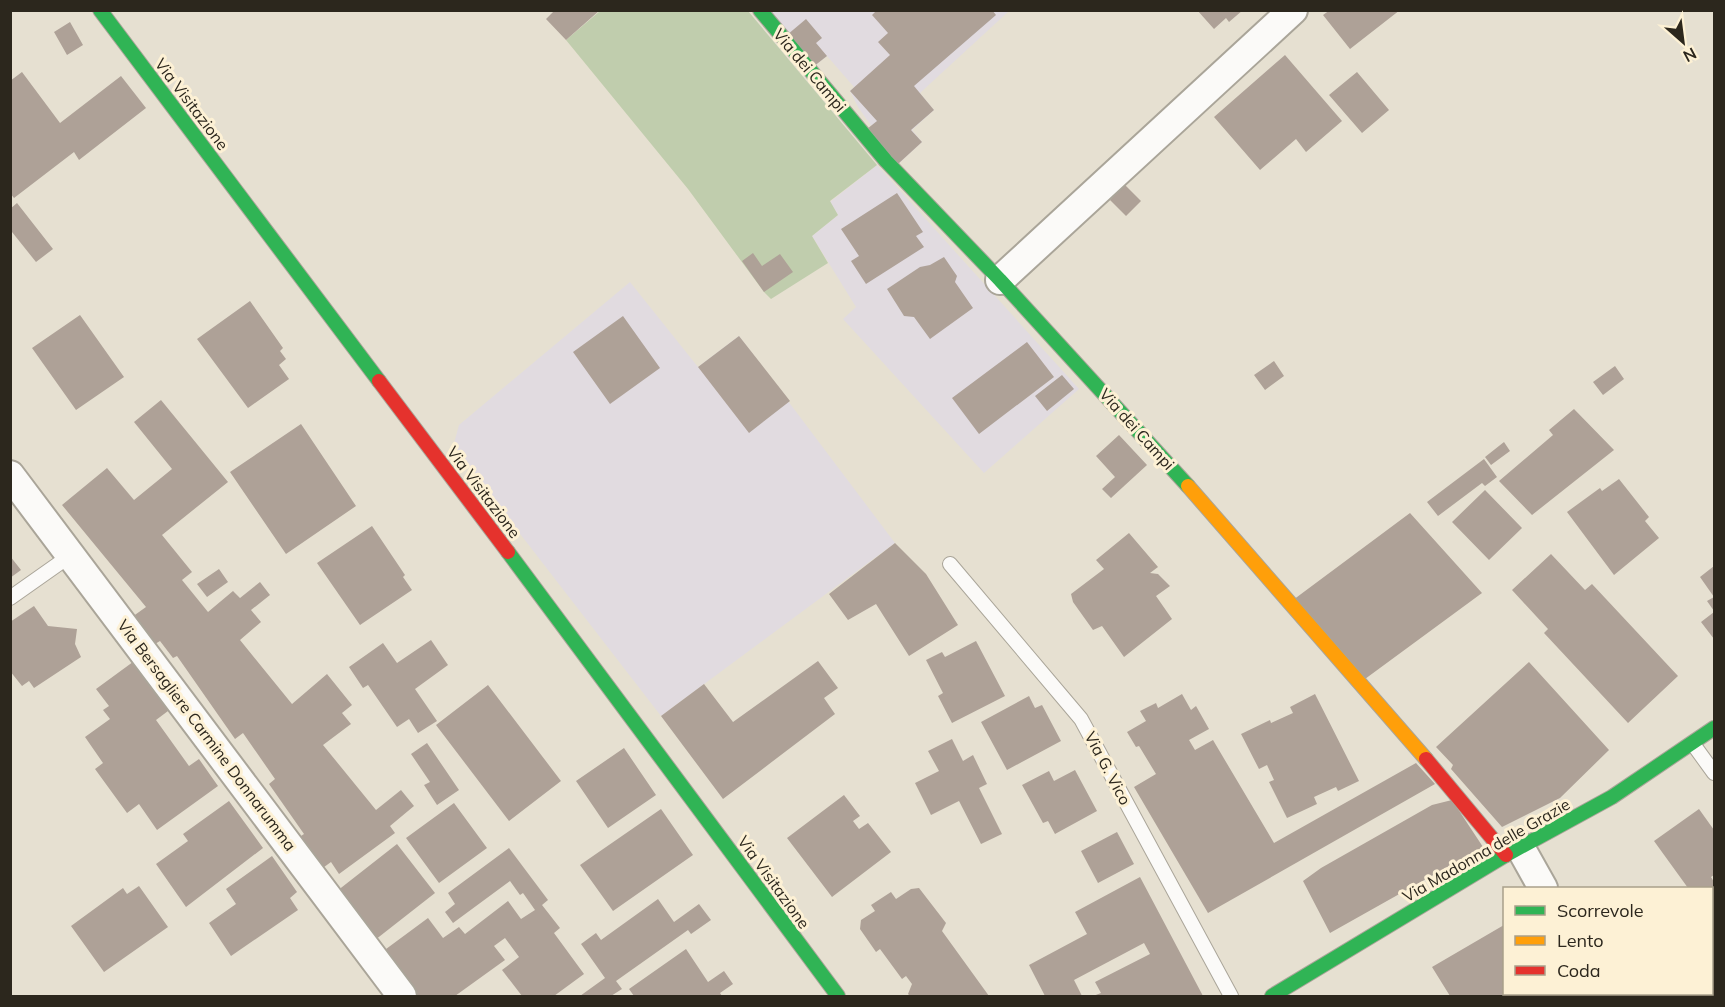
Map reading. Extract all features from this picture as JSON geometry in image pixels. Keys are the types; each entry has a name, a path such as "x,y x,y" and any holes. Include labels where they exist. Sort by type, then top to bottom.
{"street":[{"name":"Via Visitazione","path":"100,10 614,693 837,996"},
{"name":"Via dei Campi","path":"760,10 886,161 1000,280 1201,500 1401,729 1513,851"},
{"path":"1000,280 1293,10"},
{"name":"Via Bersagliere Carmine Donnarumma","path":"10,476 402,996"},
{"name":"Via Madonna delle Grazie","path":"1288,992 1513,851 1612,797 1714,728"},
{"path":"1513,851 1542,887"}],"lane":[{"path":"10,598 71,555"},
{"name":"Via G. Vico","path":"950,564 1081,719 1231,996"},
{"path":"1693,744 1714,773"}],"shaded area":[{"path":"769,11 1009,11 920,93 934,110 912,130 922,142 898,164 858,107 850,91 854,87 827,56 813,67"},
{"path":"877,165 1079,389 984,473 843,319 856,307 812,236 838,215 830,202"},
{"path":"630,282 698,367 739,336 895,543 661,716 453,447 459,425"}],"green space":[{"path":"600,11 748,11 877,165 830,201 838,215 812,236 828,263 771,299 764,292 688,189 566,40"}],"building":[{"path":"555,10 600,10 566,40 546,19"},
{"path":"877,10 992,10 996,15 914,86 934,110 911,130 922,142 898,164 867,129 877,121 850,91 890,55 878,42 888,33 872,15"},
{"path":"1197,10 1243,10 1229,22 1226,18 1214,29"},
{"path":"1330,10 1400,10 1350,49 1323,15"},
{"path":"806,19 822,38 816,43 827,56 813,67 787,35"},
{"path":"70,22 83,45 67,55 54,32"},
{"path":"1285,55 1342,121 1306,152 1296,139 1260,170 1214,117"},
{"path":"22,72 60,123 121,76 146,108 79,160 74,152 14,198 10,193 10,81"},
{"path":"1357,72 1389,110 1362,133 1329,95"},
{"path":"1125,185 1141,201 1126,216 1110,200"},
{"path":"897,193 923,232 916,236 924,247 866,284 851,261 859,256 841,229"},
{"path":"17,203 53,249 36,262 12,232 10,233 10,209"},
{"path":"753,253 762,266 780,254 793,272 764,292 742,261"},
{"path":"944,257 957,276 955,282 973,308 930,339 914,317 904,316 887,289 920,267 930,265"},
{"path":"250,301 283,348 280,351 286,359 279,365 289,379 248,408 197,339"},
{"path":"80,315 124,377 76,410 32,348"},
{"path":"623,316 660,368 610,404 573,352"},
{"path":"739,336 790,401 749,433 698,367"},
{"path":"1027,342 1054,377 979,434 952,398"},
{"path":"1274,361 1284,376 1265,390 1254,375"},
{"path":"1615,366 1624,379 1603,395 1593,382"},
{"path":"1062,375 1074,389 1047,411 1035,396"},
{"path":"161,400 228,482 162,535 192,572 182,580 208,612 233,591 240,598 260,582 270,595 251,610 261,622 240,640 292,704 327,674 352,705 342,713 351,724 323,745 376,810 401,790 414,806 390,826 395,833 339,874 331,862 320,870 298,838 304,834 269,784 275,779 243,733 235,739 177,656 173,658 160,641 155,644 132,617 146,607 62,505 107,468 134,500 172,469 134,422"},
{"path":"1574,409 1614,450 1532,515 1499,481 1553,435 1549,430"},
{"path":"301,424 356,506 286,554 230,472"},
{"path":"1119,435 1147,465 1111,498 1102,489 1115,477 1096,456"},
{"path":"1504,442 1510,451 1491,465 1485,457"},
{"path":"1484,459 1497,477 1485,486 1482,483 1438,516 1427,502"},
{"path":"1619,479 1649,517 1645,521 1659,538 1614,575 1567,512 1600,488 1602,491"},
{"path":"1485,490 1522,528 1489,560 1452,522"},
{"path":"1410,513 1482,593 1365,679 1293,600"},
{"path":"372,526 405,575 403,577 412,590 360,625 317,563"},
{"path":"1129,533 1158,567 1150,573 1158,574 1170,586 1156,596 1172,619 1124,657 1102,626 1093,630 1073,602 1071,594 1104,569 1096,560"},
{"path":"895,543 926,574 958,625 909,656 876,604 848,620 829,594"},
{"path":"1551,554 1585,590 1592,584 1678,676 1628,723 1544,633 1548,629 1512,590"},
{"path":"10,556 21,570 10,578"},
{"path":"1714,566 1714,597 1700,577"},
{"path":"219,569 228,582 207,597 197,584"},
{"path":"1714,597 1714,611 1707,601"},
{"path":"34,606 48,626 77,629 75,644 81,657 34,688 29,681 22,686 10,671 10,622"},
{"path":"1714,612 1714,639 1701,622"},
{"path":"431,640 448,665 415,689 437,721 418,733 409,719 397,727 368,685 363,688 349,667 383,643 397,663"},
{"path":"976,641 1005,696 952,723 938,696 943,693 926,660 942,652 945,657"},
{"path":"137,659 172,708 156,720 189,766 199,759 218,786 157,830 139,804 127,813 95,769 103,763 85,737 110,719 103,710 109,706 96,689"},
{"path":"818,661 838,688 824,698 835,714 723,799 661,716 704,684 733,722"},
{"path":"1529,662 1609,750 1560,798 1502,827 1451,769 1453,765 1436,747"},
{"path":"488,685 561,781 509,821 436,725"},
{"path":"1182,694 1191,710 1196,706 1209,729 1189,740 1195,750 1213,740 1274,843 1416,763 1435,784 1208,913 1134,787 1156,774 1139,746 1136,747 1127,732 1146,721 1140,711 1156,703 1158,708"},
{"path":"1315,694 1359,781 1338,791 1336,787 1314,797 1317,804 1287,818 1269,782 1274,780 1267,765 1259,769 1241,734 1270,720 1271,723 1293,713 1290,707"},
{"path":"1029,696 1035,708 1042,705 1061,741 1007,770 981,722"},
{"path":"952,739 963,761 973,755 987,784 979,788 1002,834 981,844 959,801 931,815 915,783 939,771 928,751"},
{"path":"427,743 459,790 437,805 424,785 430,782 411,754"},
{"path":"624,748 656,795 608,828 576,781"},
{"path":"1075,770 1097,811 1055,834 1048,821 1043,823 1022,785 1049,771 1054,781"},
{"path":"844,795 860,816 853,821 859,829 868,823 891,852 832,897 787,838"},
{"path":"1452,800 1483,847 1330,933 1303,881 1321,868 1432,805"},
{"path":"229,801 263,848 186,907 156,864 188,841 183,834"},
{"path":"454,803 487,848 439,883 406,838"},
{"path":"661,809 693,855 613,911 580,865"},
{"path":"1699,809 1714,830 1714,875 1711,877 1714,882 1713,919 1713,887 1687,887 1654,841"},
{"path":"1117,832 1134,864 1098,883 1081,851"},
{"path":"397,844 435,893 375,940 337,891"},
{"path":"509,848 548,900 542,905 560,928 554,933 584,974 554,996 522,996 502,970 519,957 505,938 494,946 505,960 455,996 415,996 382,952 428,918 443,938 459,927 465,934 508,901 521,919 535,910 523,893 520,895 510,881 453,923 445,912 455,904 448,893"},
{"path":"272,856 297,892 290,898 298,910 231,956 209,923 236,904 226,889"},
{"path":"1140,877 1203,996 1093,996 1101,993 1095,982 1150,954 1144,943 1074,980 1082,996 1045,996 1029,965 1087,934 1075,912"},
{"path":"139,886 168,927 104,972 71,926 123,888 127,894"},
{"path":"919,888 946,923 942,931 989,996 910,996 908,994 912,984 906,976 902,979 880,949 876,952 860,929 861,920 875,911 871,905 891,892 896,899 911,889"},
{"path":"658,899 674,922 699,904 711,920 691,934 688,930 616,981 622,989 611,996 580,996 605,978 581,944 596,933 601,940"},
{"path":"1503,926 1503,995 1506,996 1450,996 1432,967"},
{"path":"686,949 708,982 724,971 733,984 720,993 722,996 634,996 629,989"}],"traffic: fast":[{"path":"100,10 379,381"},
{"path":"760,10 886,161 1000,280 1188,486"},
{"path":"508,552 838,996"},
{"path":"1272,996 1506,855 1612,797 1714,728"}],"traffic: slow":[{"path":"1188,486 1426,759"}],"traffic: jam":[{"path":"379,381 508,552"},
{"path":"1426,759 1506,855"}]}
